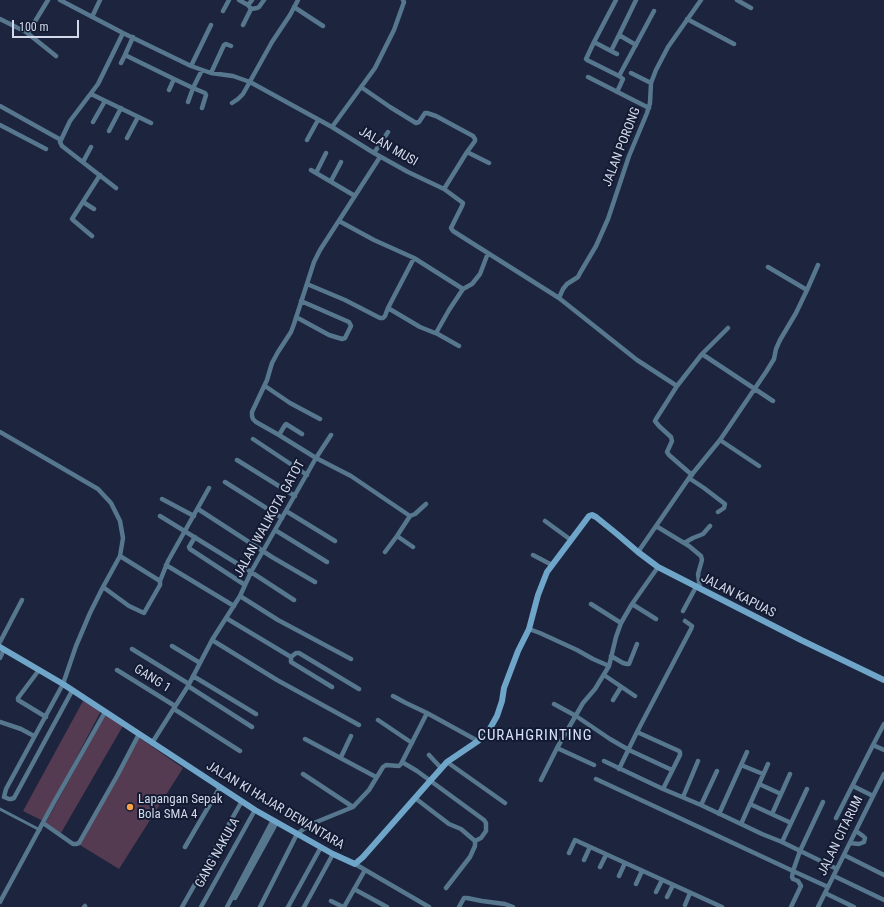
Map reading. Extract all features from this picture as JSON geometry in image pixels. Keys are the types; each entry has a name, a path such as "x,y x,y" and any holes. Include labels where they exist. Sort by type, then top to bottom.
{"main road":[{"name":"JALAN KI HAJAR DEWANTARA","path":"2,648 63,684 255,810 333,854 355,864 363,857 447,762 478,741 488,732 497,716 502,701 504,688 514,659 529,629 538,595 547,572 587,518 592,515"},
{"name":"JALAN KAPUAS","path":"592,515 640,551 658,567 698,586 801,640 884,680"}],"street":[{"path":"26,32 29,31 48,0"},
{"name":"JALAN MUSI","path":"60,0 192,66 202,70 233,76 250,82 318,120 332,126 380,157 444,190 463,203 451,228 453,231 559,298 637,360 677,386"},
{"path":"92,17 100,0"},
{"path":"223,11 229,0"},
{"path":"239,0 250,7 257,8 264,0"},
{"path":"243,25 252,0"},
{"path":"232,103 243,94 272,42 298,0"},
{"path":"332,126 375,68 392,36 404,2 403,0"},
{"path":"616,0 586,60 623,79 617,92"},
{"path":"611,51 636,0"},
{"name":"JALAN PORONG","path":"559,298 567,284 578,277 596,246 608,219 629,156 649,108 651,83 656,70 665,53 700,0"},
{"path":"737,0 751,8"},
{"path":"294,7 323,26"},
{"path":"619,76 654,11"},
{"path":"0,19 26,32 56,56"},
{"path":"687,20 734,44"},
{"path":"192,66 211,25"},
{"path":"116,188 60,144 70,121 98,84 124,33"},
{"path":"618,36 636,45"},
{"path":"121,63 133,37"},
{"path":"594,42 617,54"},
{"path":"211,72 224,45 226,44 231,46"},
{"path":"125,55 206,94 202,108"},
{"path":"188,102 202,70"},
{"path":"631,73 651,83"},
{"path":"588,77 649,108"},
{"path":"169,90 174,79"},
{"path":"361,87 390,107 416,122 419,122 425,113 427,113 436,116 473,136 475,141 444,190"},
{"path":"91,94 151,123"},
{"path":"93,122 105,100"},
{"path":"0,106 61,140"},
{"path":"109,131 121,108"},
{"path":"127,138 138,117"},
{"path":"307,140 318,120"},
{"path":"0,125 46,149"},
{"path":"374,153 388,132"},
{"path":"83,162 91,147"},
{"path":"467,152 489,163"},
{"path":"326,153 314,171 355,196"},
{"name":"JALAN WALIKOTA GATOT","path":"152,743 188,685 212,640 240,596 251,572 316,458 280,435 256,422 253,419 252,412 265,386 272,362 291,332 314,262 320,250 380,157"},
{"path":"331,181 341,162"},
{"path":"92,236 72,220 72,217 100,175"},
{"path":"83,202 94,210"},
{"path":"339,221 374,240 414,258 463,289"},
{"path":"436,333 463,289 472,284 480,274 488,253"},
{"path":"307,284 345,300 380,318 383,318 414,258"},
{"path":"640,551 644,543 691,477 720,440 774,359 780,340 796,313 818,265"},
{"path":"768,267 807,290"},
{"path":"296,317 329,335 342,339 345,338 351,326 349,322 301,301"},
{"path":"388,308 420,327 436,333 459,346"},
{"path":"718,512 724,508 725,504 691,477 669,455 667,452 672,441 671,437 655,421 677,386 702,354 728,328"},
{"path":"702,354 774,401"},
{"path":"265,386 290,403 320,419"},
{"path":"280,435 286,424 302,434"},
{"path":"0,432 98,489 111,503 120,521 122,538 120,556 103,587 76,646 63,684 6,789 4,797 9,799 14,798 72,691"},
{"path":"330,435 316,458 350,476 410,516"},
{"path":"253,439 307,475"},
{"path":"720,440 760,466"},
{"path":"237,460 295,496"},
{"path":"226,482 282,518"},
{"path":"103,587 129,606 144,614 160,586 160,581 166,565 209,488"},
{"path":"162,499 194,516"},
{"path":"385,552 410,516 426,504"},
{"path":"198,509 315,582"},
{"path":"286,511 335,541"},
{"path":"160,516 294,600"},
{"path":"545,521 570,540"},
{"path":"656,526 701,556 702,560 698,574 698,586 683,611"},
{"path":"684,544 703,534 710,526"},
{"path":"275,530 327,562"},
{"path":"397,536 413,547"},
{"path":"195,537 188,547 190,549 245,585"},
{"path":"533,555 552,565"},
{"path":"120,556 160,581"},
{"path":"166,565 234,606"},
{"path":"541,780 557,748 583,703 595,689 609,666 616,636 621,623 632,604 658,567"},
{"path":"240,596 278,620 351,659"},
{"path":"0,642 22,600"},
{"path":"591,604 621,623"},
{"path":"632,604 656,619"},
{"path":"226,618 291,657 292,662 332,687"},
{"path":"620,769 637,732 691,629 692,626 685,621"},
{"path":"529,629 571,647 609,666"},
{"path":"212,640 276,680 359,725"},
{"path":"611,656 623,663 629,664 637,644"},
{"path":"172,646 200,663"},
{"path":"0,658 2,648"},
{"path":"132,649 252,727"},
{"path":"291,657 296,653 299,653 359,689"},
{"path":"39,670 18,700 46,717"},
{"name":"GANG 1","path":"117,670 240,751"},
{"path":"604,675 635,696"},
{"path":"193,676 256,714"},
{"path":"613,700 621,687"},
{"path":"393,696 478,741"},
{"path":"554,704 576,716 629,750 672,770"},
{"path":"0,902 105,712"},
{"path":"260,907 297,834 309,825 353,807 369,790 383,767 386,765 398,766 402,762 427,713"},
{"path":"378,720 412,743"},
{"path":"0,722 21,729 34,736"},
{"path":"836,818 884,724"},
{"path":"637,732 680,752 680,755 663,789"},
{"path":"43,823 74,844 79,843 139,734"},
{"path":"341,757 351,736"},
{"path":"305,739 376,777"},
{"path":"873,745 884,750"},
{"path":"557,748 594,765"},
{"path":"718,814 747,752"},
{"path":"429,755 441,768"},
{"path":"604,761 782,842 837,869"},
{"path":"683,797 698,761"},
{"path":"402,762 417,771 486,822 486,831 481,838 475,842 475,846 470,857 446,888"},
{"path":"447,762 505,803"},
{"path":"741,824 768,764"},
{"path":"741,765 763,774"},
{"path":"701,805 717,771"},
{"path":"304,774 353,807"},
{"path":"772,814 790,774"},
{"name":"JALAN CITARUM","path":"818,907 884,774"},
{"path":"596,779 828,887"},
{"path":"759,784 781,794"},
{"path":"853,786 873,796"},
{"path":"185,847 220,787"},
{"path":"782,842 807,790"},
{"path":"415,798 449,824 461,829 475,842"},
{"path":"182,907 242,801"},
{"path":"791,907 801,886 798,881 792,877 792,871 823,802"},
{"path":"750,804 790,823"},
{"path":"0,808 40,830"},
{"name":"GANG NAKULA","path":"201,907 255,810"},
{"path":"227,907 275,821"},
{"path":"850,842 859,844 864,842 865,838 856,831"},
{"path":"569,853 574,840 722,907"},
{"path":"288,907 321,846"},
{"path":"584,860 590,847"},
{"path":"304,907 333,854"},
{"path":"600,868 606,855"},
{"path":"844,855 884,875"},
{"path":"619,876 625,863"},
{"path":"355,864 420,905 429,907"},
{"path":"331,900 344,907 365,870"},
{"path":"636,884 642,871"},
{"path":"834,876 884,900"},
{"path":"656,892 662,880"},
{"path":"667,897 673,885"},
{"path":"354,889 387,907"},
{"path":"684,905 690,892"},
{"path":"825,894 854,907"},
{"path":"459,907 464,898 505,904 513,907"},
{"path":"230,907 232,900"},
{"path":"707,907 709,901"}],"shaded area":[{"path":"83,701 101,711 43,821 23,811"},
{"path":"106,713 124,724 61,833 45,824"},
{"name":"Lapangan Sepak Bola SMA 4","path":"138,737 183,768 119,869 80,845"}],"place":[{"name":"Lapangan Sepak Bola SMA 4","path":"130,807"}],"district":[{"name":"CURAHGRINTING","path":"535,736"}]}
